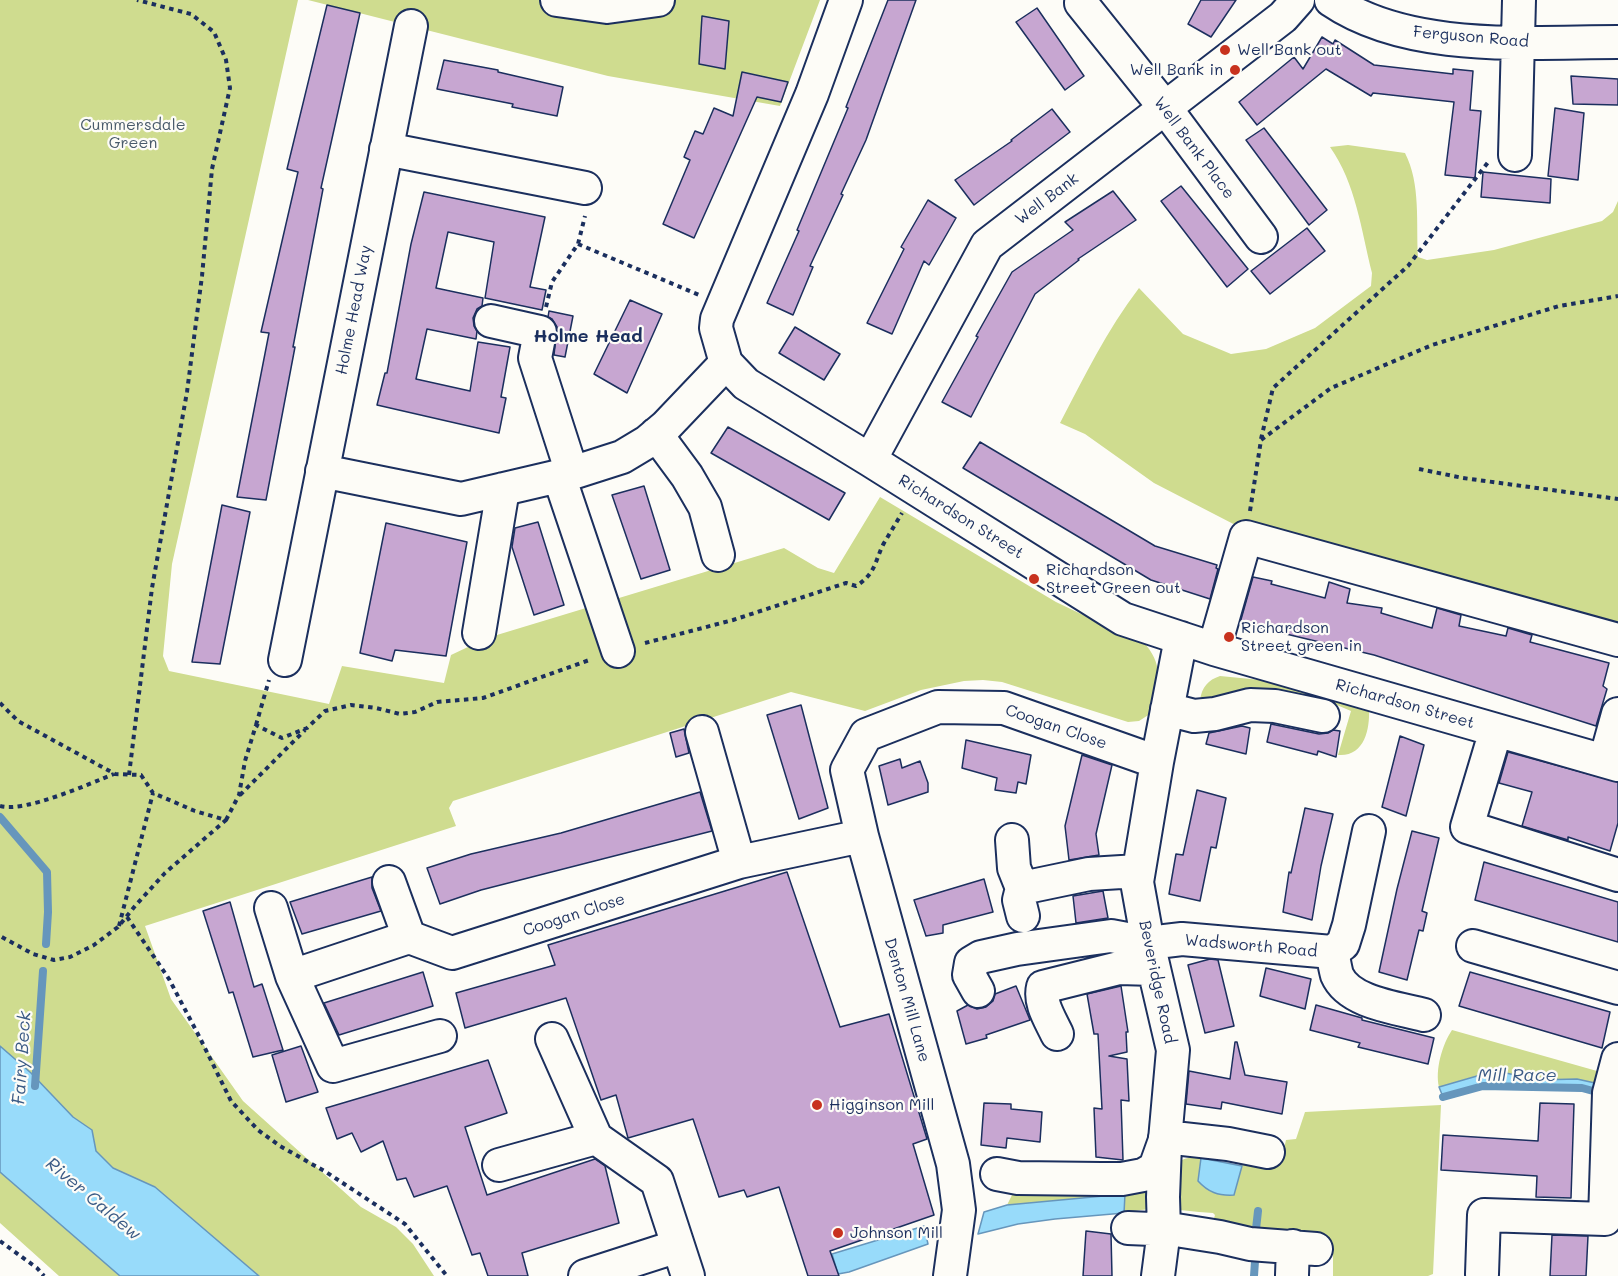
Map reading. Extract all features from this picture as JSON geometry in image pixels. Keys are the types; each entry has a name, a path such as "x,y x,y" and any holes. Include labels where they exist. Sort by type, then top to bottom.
{"street":[{"path":"557,0 608,7 658,0"},
{"name":"Richardson Street","path":"846,0 812,94 717,319 716,328 726,363 746,384 1123,619 1214,649 1611,763"},
{"name":"Well Bank","path":"870,460 987,245 1283,17 1298,0"},
{"name":"Ferguson Road","path":"1331,0 1366,20 1427,36 1518,42 1618,42"},
{"path":"1515,141 1519,0"},
{"name":"Well Bank Place","path":"1081,3 1166,109 1261,237"},
{"name":"Holme Head Way","path":"285,660 411,26"},
{"path":"386,149 585,188"},
{"path":"491,321 540,332 536,358 565,474 618,651"},
{"path":"322,471 461,499 565,474 622,457 648,442 726,363"},
{"path":"657,434 687,476 705,507 718,555"},
{"path":"479,633 503,489"},
{"path":"1214,649 1246,537 1618,640"},
{"name":"Beveridge Road","path":"997,1174 1018,1178 1101,1179 1122,1179 1143,1175 1155,1168 1165,1139 1173,1050 1151,956 1137,882 1181,638"},
{"path":"1167,709 1194,716 1215,714 1250,705 1275,705 1323,716"},
{"name":"Coogan Close","path":"409,937 452,953 740,862 862,836 847,771 866,735 938,706 1004,708 1157,762"},
{"path":"1611,763 1618,714"},
{"path":"1496,730 1467,828 1618,875"},
{"path":"702,732 740,862"},
{"name":"Wadsworth Road","path":"1151,956 1182,939 1332,952 1343,944 1346,935 1369,831"},
{"name":"Denton Mill Lane","path":"862,836 953,1164 959,1210 951,1266"},
{"path":"1012,840 1014,868 1022,902 1089,874 1138,872"},
{"path":"292,976 409,937 389,882"},
{"path":"271,908 292,976 333,1066 440,1036"},
{"path":"978,992 969,975 971,963 981,957 1017,949 1112,936 1151,956"},
{"path":"1473,946 1618,988"},
{"path":"1332,952 1338,976 1350,991 1366,1000 1424,1015"},
{"path":"1057,1034 1044,1006 1041,995 1043,987 1119,968 1151,956"},
{"path":"552,1039 596,1138 657,1181 688,1276"},
{"path":"1482,1274 1484,1215 1611,1219 1609,1093 1618,1059"},
{"path":"499,1165 596,1138"},
{"path":"1158,1276 1164,1230 1165,1139 1228,1144 1268,1152"},
{"path":"1128,1228 1200,1233 1300,1257"},
{"path":"585,1276 678,1246"}],"path":[{"path":"129,775 152,588 187,392 202,276 212,170 230,88 226,60 214,32 191,14 137,0"},
{"path":"1246,537 1261,440 1273,388 1408,266 1515,141"},
{"path":"540,332 552,282 578,244 588,202 585,188"},
{"path":"578,244 723,305"},
{"path":"1261,440 1330,388 1432,345 1559,306 1618,296"},
{"path":"1419,469 1463,478 1618,499"},
{"path":"0,936 33,954 54,960 70,957 94,945 118,927 165,873 226,820 239,795 245,761 268,681 285,660"},
{"path":"0,704 18,721 115,774 141,775 153,793 195,811 226,820"},
{"path":"239,795 325,711"},
{"path":"256,725 282,738 307,728"},
{"path":"0,806 8,808 48,800 115,774"},
{"path":"118,927 153,793"},
{"path":"128,917 169,979 231,1101 258,1130 280,1146 405,1224 447,1276"},
{"path":"0,1241 37,1268 44,1276"}],"green space":[{"name":"Cummersdale Green","path":"0,0 298,0 172,564 163,656 169,671 329,704 342,666 444,683 451,655 487,638 784,548 818,568 834,573 880,497 1056,602 1146,645 1158,669 1158,685 1153,712 1139,721 1128,722 1002,682 983,680 964,681 921,690 865,711 791,692 453,801 449,808 456,826 145,926 171,999 243,1101 361,1207 396,1227 413,1244 434,1276 259,1276 155,1187 113,1168 96,1151 92,1130 73,1117 31,1073 0,1046"},
{"path":"308,0 820,0 780,106 608,76"},
{"path":"1348,145 1405,153 1416,191 1418,257 1427,260 1494,250 1602,221 1613,212 1618,201 1618,627 1245,530 1154,483 1085,434 1060,423 1106,337 1139,288 1183,334 1231,354 1266,349 1315,328 1371,286 1372,273 1357,207 1346,176 1330,147"},
{"path":"1220,676 1302,684 1369,709 1364,741 1354,752 1338,755 1351,711 1325,700 1310,703 1228,697 1200,700 1206,685"},
{"path":"1452,1030 1597,1071 1595,1083 1577,1079 1537,1080 1506,1073 1469,1078 1439,1087 1440,1058"},
{"path":"1441,1105 1433,1274 1428,1276 1333,1276 1333,1246 1329,1240 1212,1225 1215,1215 1213,1213 1157,1209 1124,1213 1124,1194 1007,1205 1014,1191 1175,1167 1184,1159 1190,1158 1201,1158 1198,1181 1242,1165 1239,1165 1241,1160 1280,1165 1286,1140 1296,1139 1305,1112"},
{"path":"0,1172 120,1276 59,1276 0,1223"}],"water":[{"name":"River Caldew","path":"0,1046 31,1073 73,1117 92,1130 96,1151 113,1168 155,1187 259,1276 120,1276 0,1172"},
{"path":"1494,1073 1506,1073 1537,1080 1577,1079 1595,1083 1593,1091 1582,1088 1483,1086 1443,1097 1439,1087"},
{"path":"1201,1158 1242,1166 1234,1195 1214,1192 1198,1181"},
{"path":"1125,1194 1124,1213 1018,1224 978,1234 984,1212 1007,1205"},
{"path":"924,1226 928,1244 838,1274 832,1254"}],"building":[{"path":"888,0 916,0 866,140 810,266 813,267 793,315 767,303 799,231 797,230 848,108 846,107"},
{"path":"1201,0 1236,0 1211,37 1188,24"},
{"path":"327,5 360,13 321,188 323,189 266,500 237,497 269,333 261,332 298,172 287,169"},
{"path":"1037,8 1084,76 1065,90 1016,22"},
{"path":"702,16 729,21 725,69 699,64"},
{"path":"1322,37 1333,44 1335,40 1374,65 1453,74 1453,69 1473,71 1470,110 1481,111 1475,178 1445,175 1454,102 1373,93 1371,96 1326,69 1257,125 1239,102 1294,57 1303,69"},
{"path":"444,60 498,70 498,72 563,87 557,116 512,107 513,104 437,89"},
{"path":"742,72 788,82 781,102 757,97 694,238 663,224 690,160 684,157 695,131 703,134 714,108 733,116"},
{"path":"1571,76 1618,79 1618,105 1573,104"},
{"path":"1555,108 1584,113 1578,180 1548,176"},
{"path":"1052,109 1070,132 974,205 955,180 1012,141"},
{"path":"1264,128 1327,210 1309,225 1246,140"},
{"path":"1483,172 1551,179 1550,203 1481,197"},
{"path":"1181,186 1248,269 1227,287 1161,201"},
{"path":"1113,191 1136,220 1078,259 1035,294 971,417 942,402 1012,272 1073,230 1065,222"},
{"path":"424,192 545,217 530,287 546,290 542,310 485,298 494,242 448,232 436,288 483,298 482,306 477,309 473,318 477,331 476,339 427,329 416,379 470,391 478,342 510,347 501,397 506,398 499,433 377,405 385,373 387,373 411,244"},
{"path":"928,200 956,218 929,265 924,261 892,334 867,323 904,249 901,247"},
{"path":"1307,228 1325,251 1270,294 1251,271"},
{"path":"630,300 662,314 627,393 594,374"},
{"path":"549,311 573,316 565,357 554,355 557,327 548,317"},
{"path":"795,327 840,354 824,380 779,353"},
{"path":"728,427 845,493 829,520 711,453"},
{"path":"980,442 1155,546 1217,565 1210,599 1151,580 963,468"},
{"path":"644,486 670,570 641,579 612,495"},
{"path":"222,505 250,512 220,664 192,662"},
{"path":"538,522 564,605 534,615 512,547 515,528"},
{"path":"386,523 467,542 446,656 395,650 392,661 360,653"},
{"path":"1253,577 1325,598 1329,582 1350,589 1347,603 1382,608 1381,613 1432,628 1437,608 1461,615 1459,626 1506,636 1508,628 1532,635 1530,642 1609,663 1603,686 1607,689 1596,726 1374,655 1240,623"},
{"path":"801,705 828,808 799,819 767,715"},
{"path":"1271,724 1319,734 1333,730 1340,731 1336,757 1318,751 1317,755 1267,742"},
{"path":"1242,726 1250,728 1246,754 1206,744 1209,733"},
{"path":"684,729 689,753 676,757 670,733"},
{"path":"1400,736 1424,745 1406,816 1382,807"},
{"path":"966,740 1031,755 1026,784 1018,782 1016,793 995,790 997,778 962,768"},
{"path":"1508,752 1618,782 1618,823 1610,851 1568,837 1568,840 1522,826 1532,792 1499,783"},
{"path":"1082,755 1112,765 1096,834 1099,855 1069,860 1065,826"},
{"path":"900,759 902,768 920,761 928,783 928,792 888,805 879,766"},
{"path":"1197,790 1226,798 1216,848 1211,847 1200,901 1169,894 1176,854 1183,855"},
{"path":"700,792 712,831 481,890 440,904 427,868 471,854 561,833"},
{"path":"1305,808 1333,814 1312,920 1283,912 1289,872 1291,873"},
{"path":"1412,831 1439,838 1422,911 1427,913 1423,931 1419,930 1407,980 1379,972"},
{"path":"1484,862 1618,902 1618,942 1475,900"},
{"path":"787,872 840,1027 889,1014 927,1139 913,1144 934,1215 830,1251 839,1276 808,1276 779,1187 747,1197 744,1190 719,1197 693,1119 628,1138 616,1095 601,1100 566,998 465,1028 456,993 555,965 548,945"},
{"path":"372,877 372,888 381,911 302,934 290,902"},
{"path":"984,879 993,912 943,925 943,933 926,936 914,900"},
{"path":"1103,891 1108,918 1076,923 1073,896"},
{"path":"230,902 254,987 262,984 283,1050 253,1057 233,992 229,993 203,911"},
{"path":"1210,959 1218,960 1234,1026 1205,1033 1188,965"},
{"path":"1266,968 1311,979 1305,1009 1260,996"},
{"path":"423,972 433,1006 339,1035 324,1003"},
{"path":"1470,972 1610,1012 1602,1048 1459,1006"},
{"path":"1016,986 1030,1020 966,1044 957,1011 968,1005 977,1009 986,1007 993,1001 995,994"},
{"path":"1121,986 1128,1032 1126,1032 1127,1052 1109,1056 1127,1059 1129,1101 1121,1100 1123,1160 1096,1157 1094,1108 1102,1109 1098,1034 1094,1034 1087,994"},
{"path":"1316,1005 1362,1018 1362,1020 1434,1038 1428,1064 1358,1047 1360,1043 1310,1030"},
{"path":"1235,1042 1237,1042 1245,1075 1287,1082 1282,1114 1222,1102 1221,1109 1186,1104 1189,1071 1230,1079"},
{"path":"301,1046 318,1092 286,1102 272,1055"},
{"path":"488,1060 507,1113 465,1127 487,1195 595,1159 605,1166 619,1223 522,1253 528,1276 488,1276 480,1253 472,1255 447,1186 414,1197 406,1178 397,1180 383,1141 361,1152 352,1133 337,1139 326,1108"},
{"path":"984,1103 1011,1104 1011,1109 1042,1112 1040,1142 1007,1138 1006,1148 981,1145"},
{"path":"1540,1103 1574,1104 1571,1198 1536,1197 1537,1176 1441,1170 1443,1135 1538,1141"},
{"path":"1086,1231 1111,1234 1112,1276 1083,1276"},
{"path":"1552,1235 1588,1236 1586,1276 1550,1276"}],"waterway":[{"name":"Fairy Beck","path":"0,817 47,872 46,944"},
{"name":"Fairy Beck","path":"35,1086 43,971"},
{"name":"Mill Race","path":"1443,1097 1483,1086 1582,1088 1593,1091"},
{"path":"1256,1229 1258,1211"},
{"path":"1254,1276 1255,1261"}],"place":[{"name":"Well Bank out","path":"1225,50"},
{"name":"Well Bank in","path":"1235,70"},
{"name":"Richardson Street Green out","path":"1034,579"},
{"name":"Richardson Street green in","path":"1229,637"},
{"name":"Higginson Mill","path":"817,1105"},
{"name":"Johnson Mill","path":"838,1233"}],"district":[{"name":"Holme Head","path":"588,336"}]}
